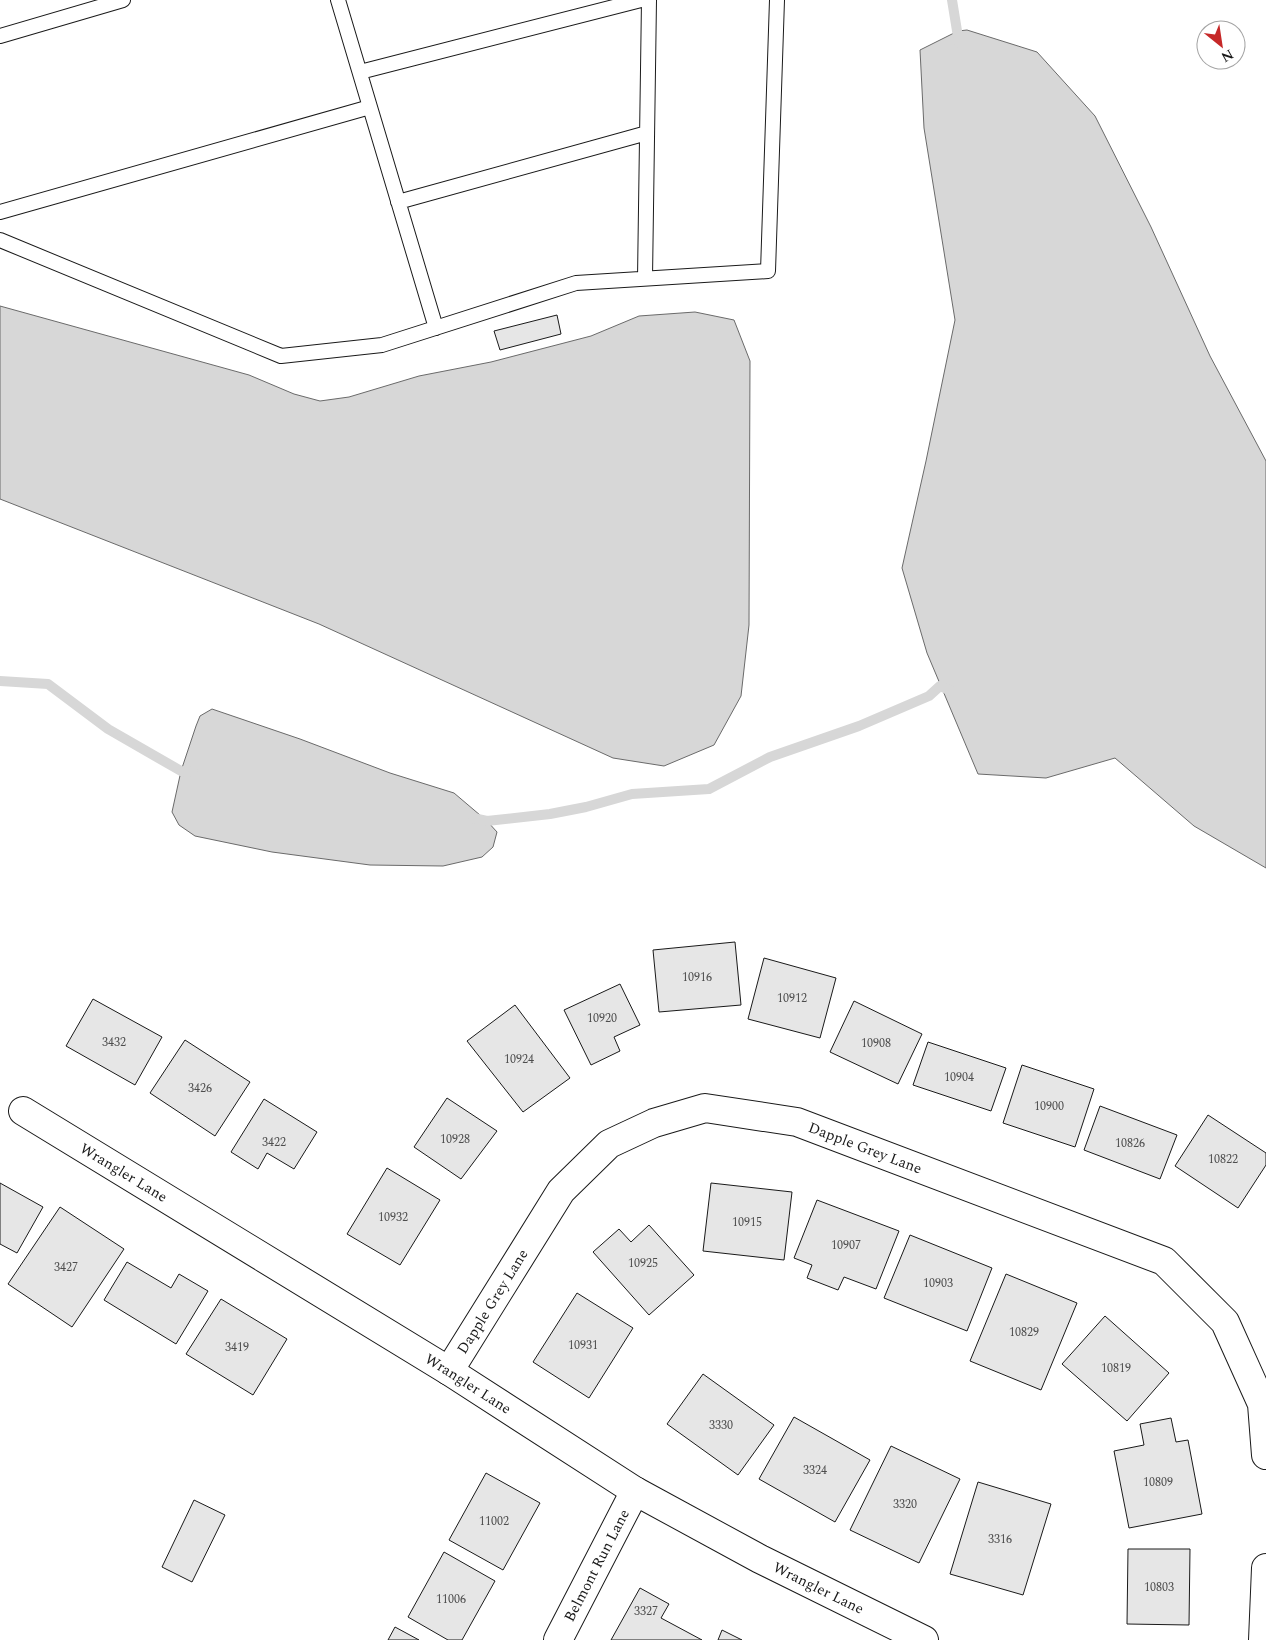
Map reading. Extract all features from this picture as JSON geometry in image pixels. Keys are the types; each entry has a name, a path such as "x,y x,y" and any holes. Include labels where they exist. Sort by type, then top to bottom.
{"street":[{"name":"Dapple Grey Lane","path":"450,1370 561,1191 609,1144 654,1123 705,1108 797,1122 1164,1261 1226,1322 1262,1404 1266,1455"},
{"name":"Wrangler Lane","path":"24,1111 450,1370 635,1492 760,1559 924,1640"},
{"name":"Belmont Run Lane","path":"558,1640 635,1492"},
{"path":"1263,1640 1266,1568"}],"lane":[{"path":"0,36 123,0"},
{"path":"338,0 436,328"},
{"path":"360,72 641,0"},
{"path":"645,278 649,0"},
{"path":"0,240 280,356 382,345 576,283 768,271 777,0"},
{"path":"0,212 370,107"},
{"path":"398,202 647,133"}],"shaded area":[{"path":"967,30 1037,52 1095,116 1151,227 1210,356 1266,461 1266,868 1194,826 1115,758 1046,778 978,774 927,653 902,568 955,320 924,128 920,50 958,31"},
{"path":"0,306 249,375 294,394 320,401 349,397 419,376 491,362 591,336 639,316 695,312 734,320 750,361 749,625 741,696 714,745 664,766 613,758 319,624 0,499"},
{"path":"212,709 300,739 390,773 454,793 497,832 493,847 482,857 443,866 370,865 272,852 195,836 179,825 172,812 181,771 196,726 200,716"}],"building":[{"path":"557,315 561,334 500,350 494,331"},
{"path":"735,942 741,1005 659,1012 653,950"},
{"path":"764,958 836,978 820,1038 748,1019"},
{"path":"620,984 640,1025 614,1037 620,1051 591,1065 564,1010"},
{"path":"93,999 162,1037 135,1085 66,1046"},
{"path":"854,1001 922,1034 898,1084 830,1052"},
{"path":"515,1005 570,1078 523,1112 467,1041"},
{"path":"185,1040 250,1082 215,1136 150,1093"},
{"path":"928,1042 1006,1068 991,1111 913,1085"},
{"path":"1022,1065 1094,1089 1075,1147 1003,1123"},
{"path":"447,1098 497,1131 461,1179 414,1147"},
{"path":"264,1099 317,1132 294,1169 267,1153 258,1169 231,1152"},
{"path":"1100,1106 1177,1135 1160,1179 1084,1150"},
{"path":"1208,1115 1266,1153 1266,1165 1238,1208 1175,1166"},
{"path":"387,1168 440,1200 400,1265 347,1234"},
{"path":"0,1183 43,1207 17,1253 0,1244"},
{"path":"711,1183 792,1192 784,1260 703,1251"},
{"path":"817,1200 899,1231 876,1289 844,1277 838,1290 807,1278 812,1265 794,1258"},
{"path":"60,1207 124,1249 72,1327 8,1284"},
{"path":"649,1225 694,1275 649,1315 593,1252 619,1229 631,1242"},
{"path":"910,1235 992,1268 967,1331 884,1298"},
{"path":"127,1262 171,1288 179,1274 208,1291 176,1344 104,1300"},
{"path":"1006,1274 1077,1303 1041,1390 970,1361"},
{"path":"577,1293 633,1328 589,1398 533,1362"},
{"path":"221,1299 287,1339 253,1395 186,1354"},
{"path":"1105,1316 1169,1373 1127,1421 1062,1364"},
{"path":"703,1374 774,1425 738,1475 667,1424"},
{"path":"794,1417 870,1460 835,1522 759,1479"},
{"path":"1171,1418 1176,1442 1188,1440 1202,1514 1129,1528 1114,1451 1144,1445 1140,1424"},
{"path":"891,1446 960,1479 919,1563 850,1530"},
{"path":"486,1473 540,1503 503,1570 449,1540"},
{"path":"978,1482 1051,1504 1023,1595 950,1574"},
{"path":"194,1500 225,1515 192,1582 162,1567"},
{"path":"1128,1549 1190,1549 1189,1625 1127,1624"},
{"path":"444,1552 495,1581 462,1640 448,1640 408,1617"},
{"path":"640,1588 669,1604 661,1618 702,1640 611,1640"},
{"path":"395,1627 419,1640 388,1640"},
{"path":"722,1630 742,1640 718,1640"}],"waterway":[{"path":"952,0 959,43"},
{"path":"0,681 48,684 108,729 181,771 193,772"},
{"path":"473,818 487,821 550,814 586,807 632,794 709,789 770,757 859,726 929,696 940,686 951,691"}]}
